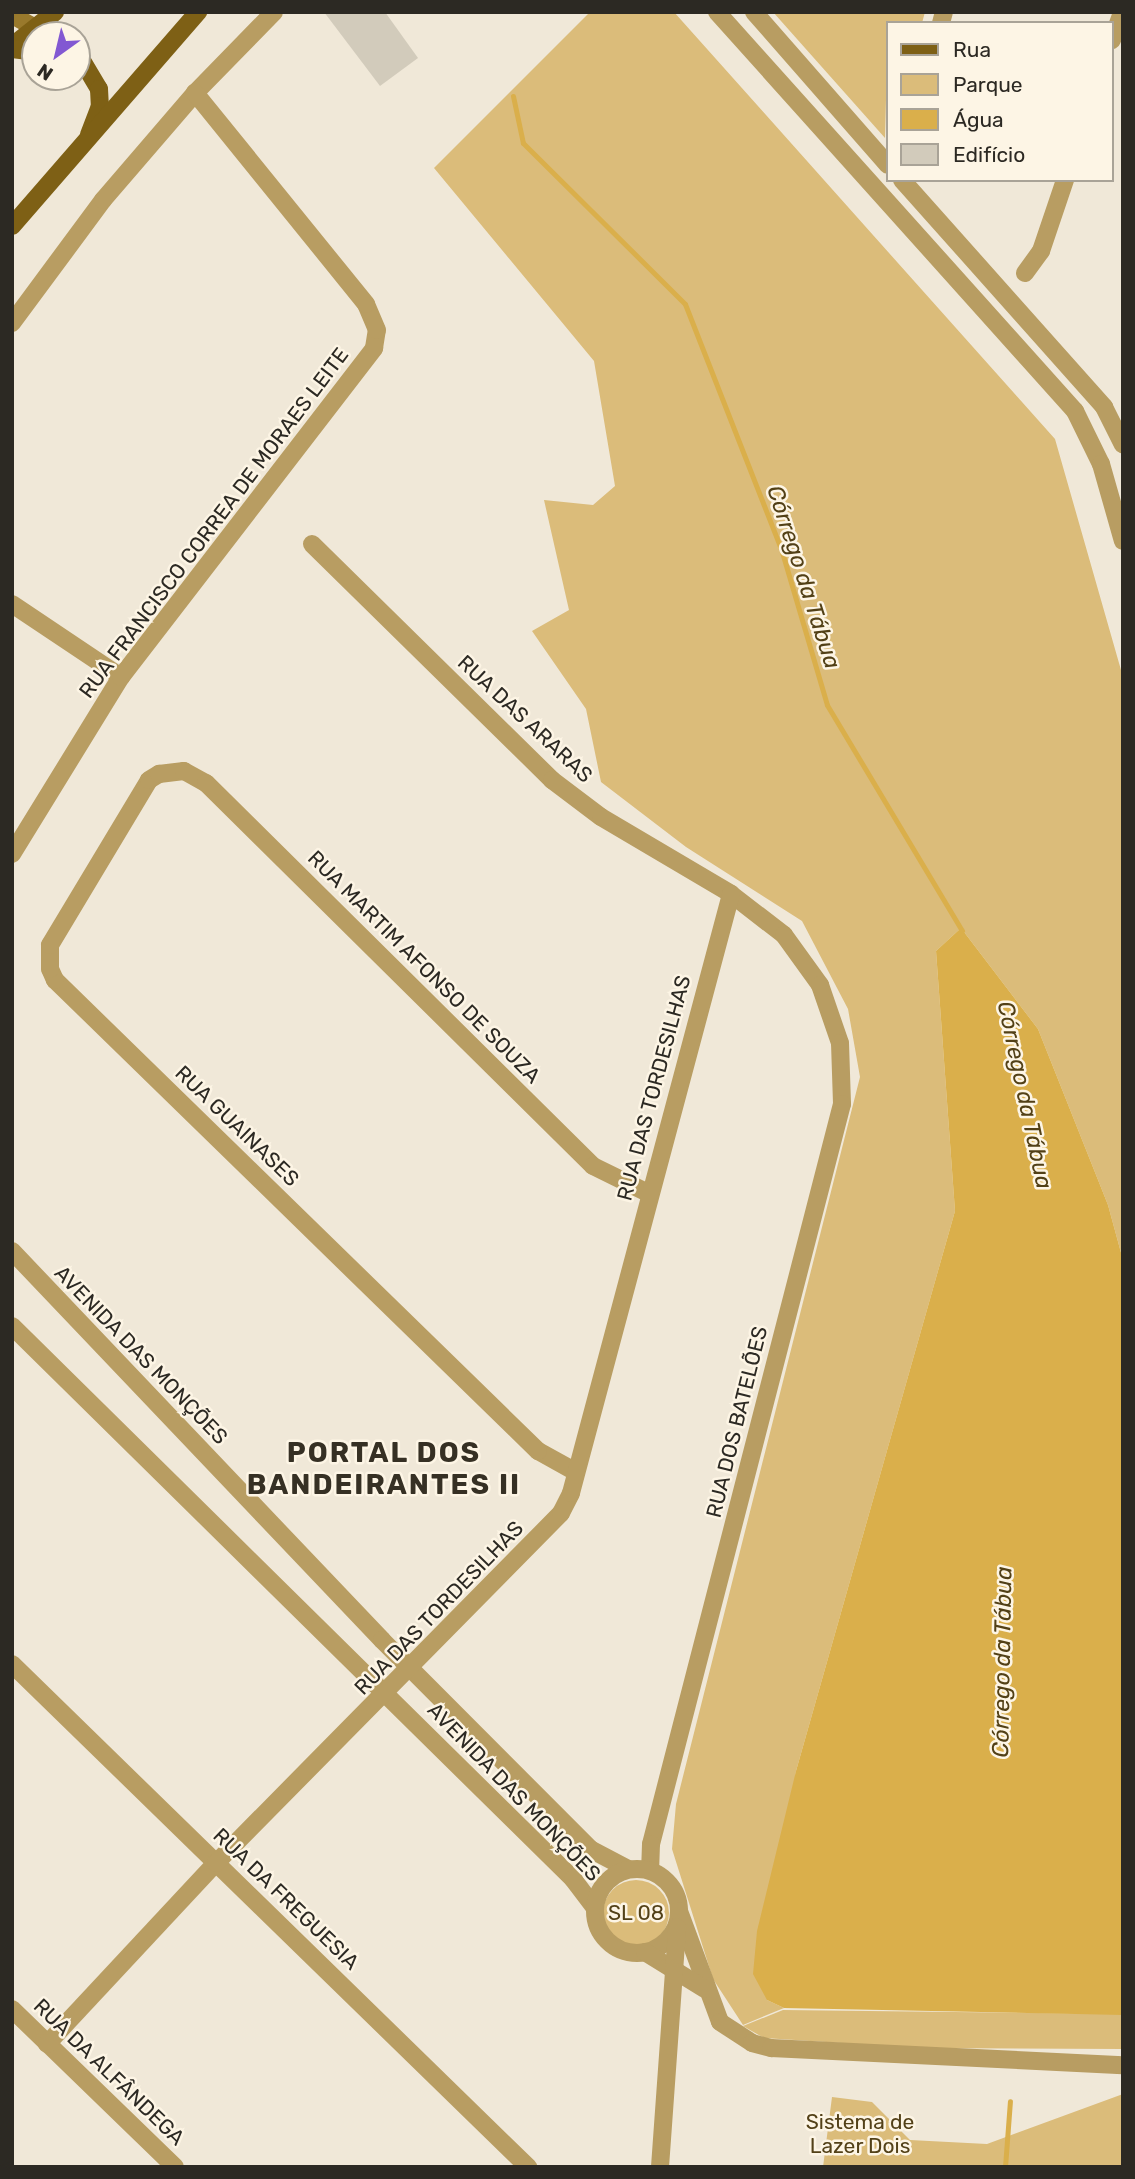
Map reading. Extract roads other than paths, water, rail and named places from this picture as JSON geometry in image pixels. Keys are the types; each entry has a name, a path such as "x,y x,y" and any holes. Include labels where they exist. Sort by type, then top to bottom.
{"main road":[{"path":"12,226 82,151 198,12"},
{"path":"82,151 100,106 91,84"}],"street":[{"path":"12,323 103,200 195,93 274,12"},
{"path":"717,12 1082,422 1101,464 1123,541"},
{"path":"754,12 886,163"},
{"path":"1114,34 1122,12"},
{"name":"RUA FRANCISCO CORREA DE MORAES LEITE","path":"12,854 121,677 328,403 366,360 377,330 366,304 195,93"},
{"path":"904,182 1104,407 1123,445"},
{"path":"1025,273 1041,251 1064,182"},
{"path":"988,316 1007,300"},
{"name":"RUA DAS ARARAS","path":"312,544 552,780 601,817 731,894 784,935 820,985"},
{"path":"12,604 121,677"},
{"name":"RUA MARTIM AFONSO DE SOUZA","path":"172,771 184,771 206,783 593,1166 648,1193"},
{"name":"RUA GUAINASES","path":"172,771 149,780 56,934 48,957 55,981 538,1451 576,1472"},
{"name":"RUA DAS TORDESILHAS","path":"47,2044 216,1863 386,1695 561,1513 576,1472 648,1193 731,894"},
{"name":"RUA DOS BATELÕES","path":"650,1870 651,1844 842,1104 840,1043 820,985"},
{"name":"AVENIDA DAS MONÇÕES","path":"12,1251 411,1669 590,1849 628,1869"},
{"name":"AVENIDA DAS MONÇÕES","path":"12,1326 573,1879 594,1907"},
{"name":"RUA DA FREGUESIA","path":"12,1664 528,2167"},
{"path":"679,1916 669,1938 645,1952 627,1952 611,1944 598,1929 594,1907 609,1878 628,1869 650,1870 668,1882 705,1989 724,2028 772,2048 1123,2065"},
{"path":"660,2167 671,1972 679,1916"},
{"path":"645,1952 671,1972 705,1989"},
{"name":"RUA DA ALFÂNDEGA","path":"12,2009 175,2167"}],"water":[{"path":"961,928 1038,1029 1108,1205 1123,1260 1123,2015 784,2008 767,2000 753,1974 757,1931 796,1771 955,1211 936,951"}],"waterway":[{"name":"Córrego da Tábua","path":"513,96 523,143 685,304 782,552 827,705 962,931"},
{"name":"Córrego da Tábua","path":"1005,2167 1010,2101"}],"district":[{"name":"PORTAL DOS BANDEIRANTES II","path":"384,1469"}],"park label":[{"name":"SL 08","path":"636,1913"},
{"name":"Sistema de Lazer Dois","path":"860,2134"}]}
